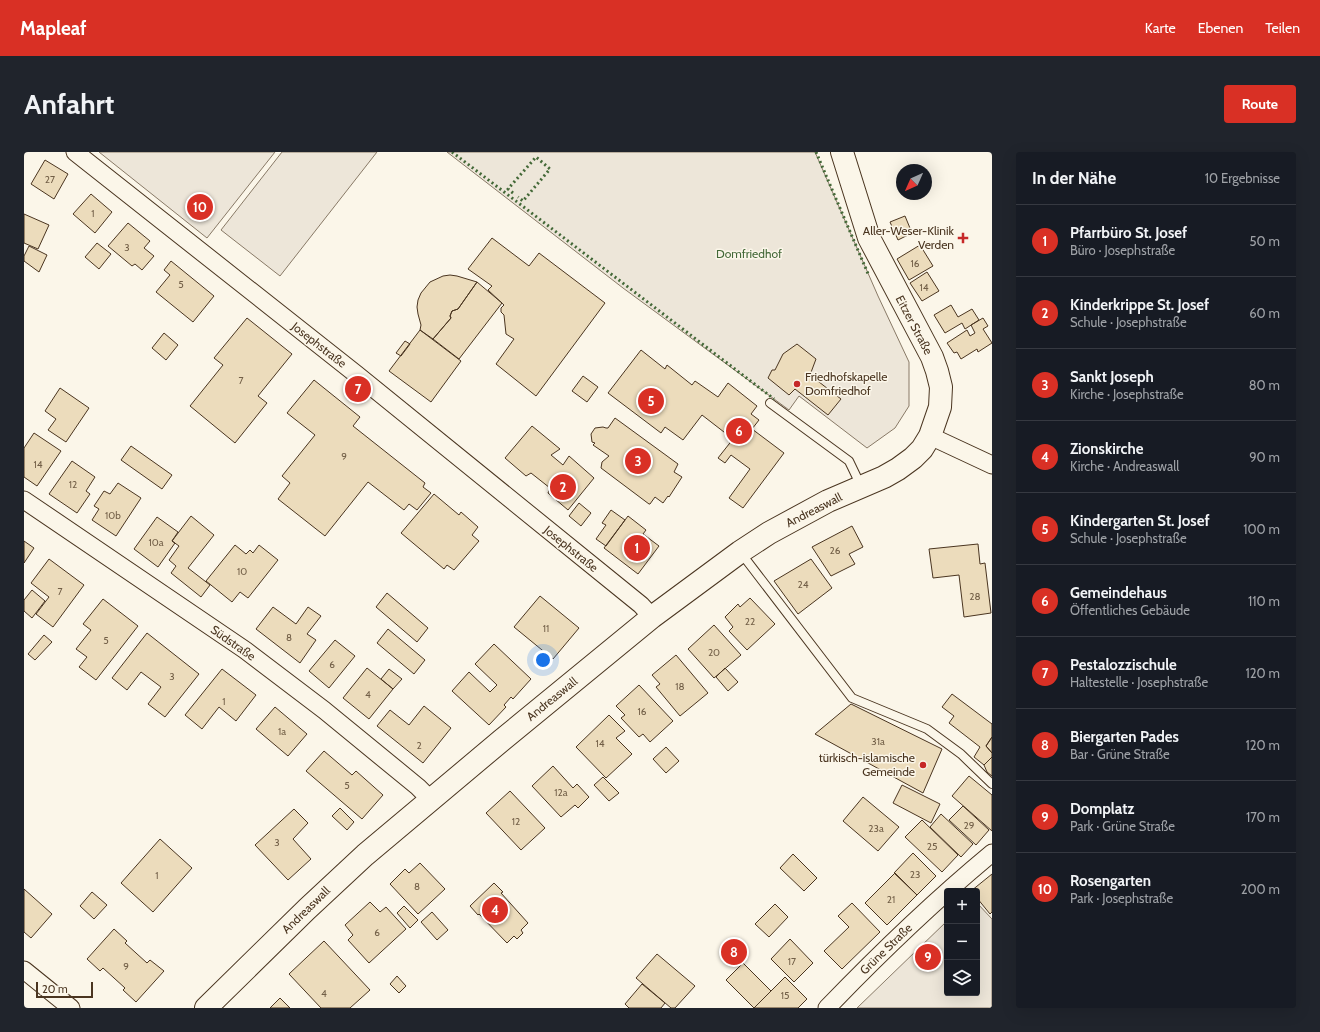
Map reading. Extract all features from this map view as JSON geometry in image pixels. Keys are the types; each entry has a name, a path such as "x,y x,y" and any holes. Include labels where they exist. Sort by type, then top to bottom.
{"main road":[{"name":"Eitzer Straße","path":"842,152 869,238 932,357 937,371 941,387 940,407 930,436"},
{"name":"Andreaswall","path":"206,1008 307,909 365,856 430,800 652,617 740,552 769,533 828,501 884,477 906,464 922,449 930,436"}],"street":[{"name":"Josephstraße","path":"75,152 356,374 641,605 652,617"},
{"path":"930,436 992,465"},
{"name":"Südstraße","path":"24,500 245,650 324,710 418,787 430,800"},
{"name":"Grüne Straße","path":"827,1008 953,885 992,853"},
{"path":"24,970 71,1008"}],"lane":[{"path":"770,403 849,461 862,487"},
{"path":"740,552 852,698 927,729 961,754 992,784"}],"green space":[{"path":"99,152 275,152 207,238"},
{"path":"282,152 377,152 280,276 221,230"},
{"name":"Domfriedhof","path":"447,152 815,152 878,296 909,362 909,406 895,428 867,448 799,396 789,410 623,288"},
{"path":"980,906 992,919 992,1008 857,1008 944,924 944,996 980,996"}],"building":[{"path":"45,160 68,174 54,199 31,184"},
{"path":"91,194 112,212 95,233 73,214"},
{"path":"24,214 49,225 38,249 24,243"},
{"path":"905,216 912,233 898,240 890,222"},
{"path":"128,223 150,241 144,248 154,256 142,270 135,264 132,266 108,246"},
{"path":"492,238 529,266 539,253 605,303 536,396 496,364 514,339 506,334 504,315 501,312 501,308 504,305 488,290 492,286 468,269"},
{"path":"97,243 111,254 99,269 85,257"},
{"path":"920,245 933,266 909,280 897,259"},
{"path":"29,246 47,255 39,272 24,261 24,256"},
{"path":"171,261 214,296 193,322 156,292 170,275 164,270"},
{"path":"927,272 939,291 922,301 910,283"},
{"path":"450,275 477,282 458,309 452,311 450,316 451,318 433,339 420,330 421,325 417,307 418,300 421,293 430,282 443,276"},
{"path":"477,282 502,303 459,359 433,339 451,318 450,316 452,311 458,309"},
{"path":"951,305 958,317 972,309 979,320 965,329 962,323 945,333 934,315"},
{"path":"247,318 292,354 258,396 267,403 235,443 190,406 223,365 214,358"},
{"path":"983,318 988,326 983,329 992,343 978,352 977,349 961,359 957,352 954,353 947,343 967,330 970,336 975,333 971,325"},
{"path":"420,330 461,361 431,402 389,371"},
{"path":"164,333 178,345 166,360 152,348"},
{"path":"405,341 410,344 401,356 396,353"},
{"name":"Friedhofskapelle Domfriedhof","path":"797,344 816,359 810,375 841,399 828,415 795,389 789,395 768,378 772,370 775,370 783,354"},
{"path":"641,350 665,369 667,365 692,385 695,381 718,397 728,383 757,406 751,414 759,420 752,429 784,453 743,508 729,498 750,469 731,455 725,463 718,458 733,439 702,415 683,440 665,427 661,433 608,393"},
{"path":"583,376 598,387 587,402 572,391"},
{"path":"314,380 360,417 353,426 425,483 423,487 431,493 417,510 409,504 404,510 368,482 325,536 278,499 290,483 282,476 315,435 287,413"},
{"path":"60,388 89,408 66,442 48,430 56,419 45,411"},
{"path":"615,418 678,464 674,472 682,477 669,497 668,496 663,503 655,497 649,504 601,468 602,462 609,456 593,445 595,443 592,442 591,434 595,428 608,428"},
{"path":"532,426 560,449 551,455 563,465 569,456 594,478 568,510 548,493 550,488 531,473 526,476 505,458"},
{"path":"34,433 61,451 37,486 24,477 24,448"},
{"path":"131,446 172,475 162,489 121,460"},
{"path":"72,461 95,477 86,491 90,494 77,513 49,494"},
{"path":"118,483 141,498 116,536 92,520 99,509 94,506 104,491 110,494"},
{"path":"434,494 459,515 461,512 478,527 472,535 479,541 454,570 447,565 444,569 401,533"},
{"path":"579,503 591,513 581,526 569,516"},
{"path":"611,510 625,520 606,546 596,539 606,525 602,523"},
{"path":"191,516 214,535 188,568 210,585 201,597 171,573 176,566 169,560 179,546 172,541"},
{"path":"628,516 646,530 643,534 659,546 638,574 604,548"},
{"path":"157,517 178,532 172,541 175,543 158,567 134,549"},
{"path":"852,526 863,547 849,554 855,564 831,576 812,547"},
{"path":"24,541 34,548 24,563"},
{"path":"978,544 980,564 985,563 991,613 964,617 959,575 933,578 929,549"},
{"path":"235,545 246,554 250,550 253,553 259,545 278,560 248,598 240,592 232,602 206,581"},
{"path":"49,559 84,585 53,627 36,614 49,597 31,583"},
{"path":"811,559 832,588 798,614 774,581"},
{"path":"32,590 45,601 32,618 24,611 24,600"},
{"path":"387,593 428,628 417,642 376,607"},
{"path":"540,596 579,628 553,659 514,627"},
{"path":"750,598 775,624 747,650 729,631 733,627 725,617 738,604 740,607"},
{"path":"103,599 138,626 96,680 79,667 87,657 76,649 91,630 83,624"},
{"path":"273,607 296,624 308,607 321,616 307,634 316,640 300,663 256,629"},
{"path":"714,625 741,655 714,678 688,649"},
{"path":"388,629 425,660 414,674 377,643"},
{"path":"147,633 199,674 165,717 148,704 161,687 141,672 127,690 112,678"},
{"path":"44,635 52,642 35,660 28,654"},
{"path":"335,640 355,656 329,688 309,671"},
{"path":"494,644 531,679 513,699 511,697 504,705 506,707 489,725 452,691 469,672 490,692 497,685 475,664"},
{"path":"676,655 708,693 680,716 656,687 660,684 652,675"},
{"path":"367,668 393,689 369,719 343,698"},
{"path":"725,668 738,682 728,691 716,677"},
{"path":"222,669 256,695 236,721 219,707 202,729 185,715"},
{"path":"389,669 402,679 393,689 381,679"},
{"path":"639,685 673,721 650,742 643,734 639,737 621,718 625,715 616,706"},
{"path":"952,694 992,724 992,737 986,746 992,753 992,757 984,765 974,757 980,747 949,723 954,716 942,707"},
{"path":"851,704 942,749 923,793 815,734"},
{"path":"424,706 451,728 423,763 377,726 390,710 409,725"},
{"path":"275,707 307,734 288,756 256,729"},
{"path":"609,715 625,731 616,738 632,754 606,778 576,747"},
{"path":"992,737 992,753 986,746"},
{"path":"666,747 679,761 666,773 653,759"},
{"path":"324,751 352,775 356,771 383,795 362,819 306,771"},
{"path":"992,757 992,776 987,772 984,765"},
{"path":"553,766 573,788 577,784 589,797 578,808 575,805 561,817 532,786"},
{"path":"969,776 992,795 992,831 952,796"},
{"path":"603,777 619,793 609,801 594,785"},
{"path":"902,785 940,804 931,823 893,803"},
{"path":"510,791 545,828 521,850 486,813"},
{"path":"863,797 899,827 878,851 843,821"},
{"path":"963,806 989,830 976,845 949,820"},
{"path":"340,808 354,822 347,830 332,816"},
{"path":"294,809 308,823 293,839 311,859 288,880 255,845"},
{"path":"941,814 973,844 961,857 930,827"},
{"path":"922,820 958,855 942,872 905,837"},
{"path":"160,839 192,868 153,912 121,883"},
{"path":"913,853 936,876 917,895 894,873"},
{"path":"793,854 817,878 804,891 780,868"},
{"path":"420,863 445,889 418,914 390,884 405,869 409,873"},
{"path":"895,873 917,895 887,925 865,903"},
{"path":"992,874 992,912 990,914 980,902 980,888 975,888"},
{"path":"494,883 528,923 521,930 523,933 517,939 514,936 507,943 470,906"},
{"path":"24,889 52,914 31,938 24,932"},
{"path":"92,892 107,905 94,919 80,906"},
{"path":"370,902 380,912 386,907 406,929 369,963 348,940 353,935 345,925"},
{"path":"852,903 880,932 842,969 824,951 849,927 838,916"},
{"path":"775,904 788,917 769,937 755,924"},
{"path":"404,906 418,920 410,928 397,913"},
{"path":"432,912 448,930 437,940 421,922"},
{"path":"114,929 127,941 125,943 147,963 150,960 164,971 136,1002 123,990 125,988 103,968 100,971 87,959"},
{"path":"790,939 813,963 794,982 771,959"},
{"path":"324,941 370,990 350,1008 321,1008 289,974"},
{"path":"657,954 695,986 675,1008 671,1008 636,978"},
{"path":"743,963 771,991 754,1008 726,980"},
{"path":"397,976 406,986 399,993 390,984"},
{"path":"785,977 807,999 798,1008 754,1008"},
{"path":"642,984 665,1003 661,1008 629,1008 625,1004"},
{"path":"280,998 290,1008 270,1008"}],"hedge":[{"path":"452,152 774,399"},
{"path":"816,152 869,276"},
{"path":"513,193 508,189 536,157 550,169 523,201 518,197"}],"place":[{"name":"Rosengarten","path":"200,207"},
{"name":"Aller-Weser-Klinik Verden","path":"963,238"},
{"name":"Friedhofskapelle Domfriedhof","path":"797,384"},
{"name":"Pestalozzischule","path":"358,389"},
{"name":"Kindergarten St. Josef","path":"651,401"},
{"name":"Gemeindehaus","path":"739,431"},
{"name":"Sankt Joseph","path":"638,461"},
{"name":"Kinderkrippe St. Josef","path":"563,487"},
{"name":"Pfarrbüro St. Josef","path":"637,548"},
{"name":"türkisch-islamische Gemeinde","path":"923,765"},
{"name":"Zionskirche","path":"495,910"},
{"name":"Biergarten Pades","path":"734,952"},
{"name":"Domplatz","path":"928,957"}]}
